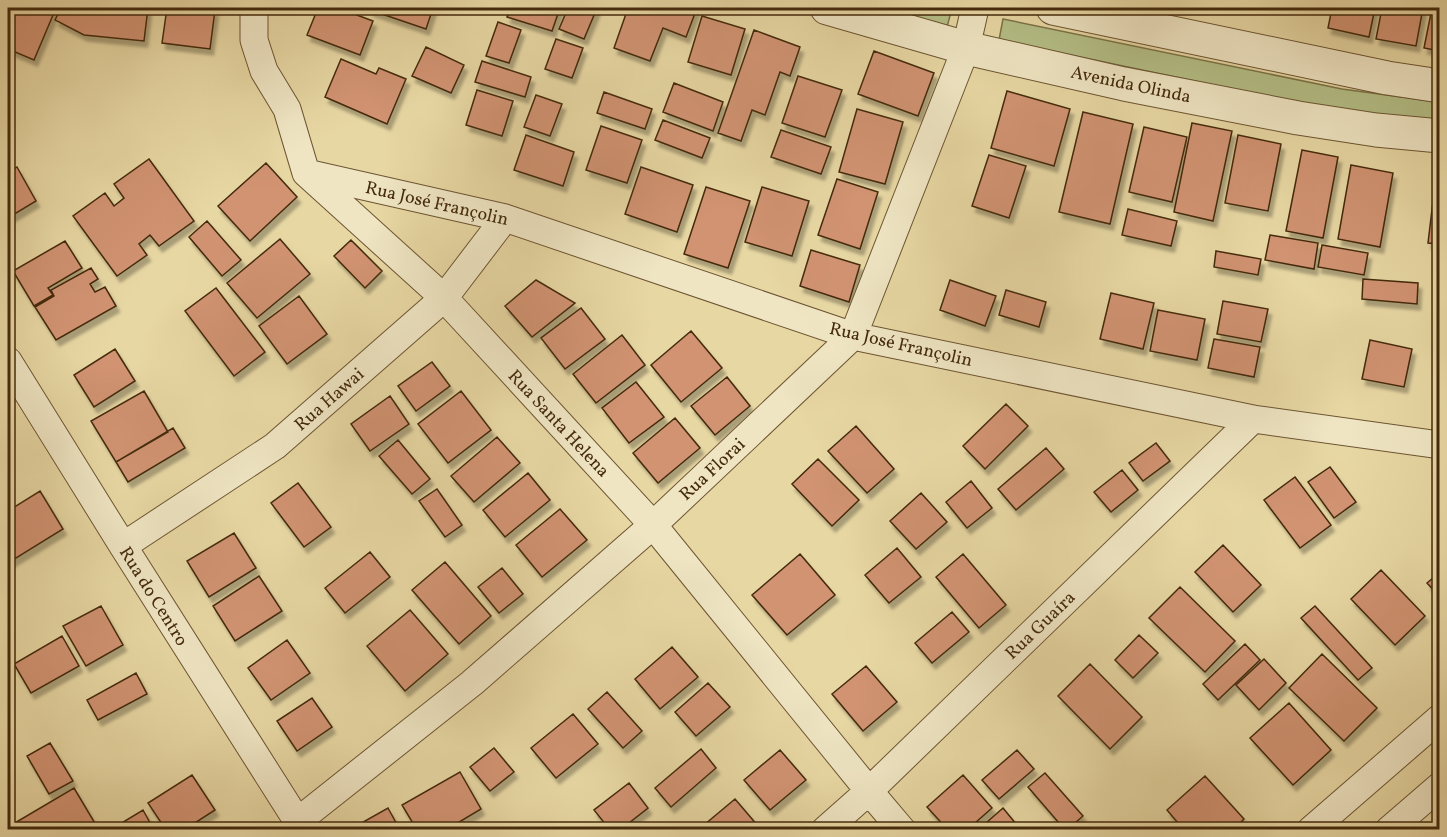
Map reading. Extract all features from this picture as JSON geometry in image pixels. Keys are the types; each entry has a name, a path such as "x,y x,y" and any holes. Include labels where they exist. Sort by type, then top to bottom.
{"street":[{"name":"Rua Santa Helena","path":"254,8 254,40 264,71 286,109 306,172 444,298 653,525 902,830"},
{"name":"Avenida Olinda","path":"827,8 966,48 1124,84 1298,118 1377,130 1440,136"},
{"name":"Rua Florai","path":"301,825 472,683 653,525 852,336 966,48 975,8"},
{"path":"1053,8 1387,78 1440,86"},
{"name":"Rua José Françolin","path":"306,172 505,218 852,336 1253,419 1440,445"},
{"name":"Rua Hawai","path":"123,546 275,446 444,298 505,218"},
{"name":"Rua do Centro","path":"8,361 301,825"},
{"name":"Rua Guaíra","path":"825,830 869,791 1253,419"},
{"path":"1311,830 1440,718"},
{"path":"1389,830 1440,786"}],"green space":[{"path":"880,8 952,8 947,27"},
{"path":"1003,19 1342,89 1439,102 1439,123 1338,111 999,40"}],"building":[{"path":"8,8 56,8 34,60 8,49"},
{"path":"61,8 148,8 144,41 84,35 55,20"},
{"path":"167,8 215,10 210,49 162,43"},
{"path":"318,8 338,8 373,21 360,55 307,35"},
{"path":"371,8 433,8 426,29 370,10"},
{"path":"510,8 560,8 552,31 507,17"},
{"path":"568,8 597,8 584,39 559,29"},
{"path":"628,8 697,8 686,37 663,28 650,61 614,48"},
{"path":"1332,8 1375,8 1369,37 1328,28"},
{"path":"1382,8 1423,8 1416,46 1376,39"},
{"path":"1432,8 1440,8 1440,51 1424,48"},
{"path":"702,16 745,29 731,75 688,62"},
{"path":"498,22 521,30 509,63 486,56"},
{"path":"754,30 800,47 790,76 780,72 765,115 752,110 741,141 718,133"},
{"path":"556,39 583,48 572,78 545,69"},
{"path":"426,47 464,65 451,93 412,76"},
{"path":"874,51 934,73 918,116 858,94"},
{"path":"341,59 376,74 379,68 406,79 387,124 325,97"},
{"path":"482,61 531,77 525,97 475,82"},
{"path":"798,76 842,90 825,137 782,123"},
{"path":"674,83 723,102 713,131 663,112"},
{"path":"477,90 513,101 502,136 466,125"},
{"path":"1007,91 1070,109 1054,166 991,148"},
{"path":"604,92 652,109 645,129 597,113"},
{"path":"536,95 562,104 550,136 524,127"},
{"path":"857,109 903,122 885,184 839,172"},
{"path":"1083,112 1133,124 1110,224 1059,212"},
{"path":"663,120 710,138 702,158 655,140"},
{"path":"1192,123 1232,131 1213,221 1174,212"},
{"path":"601,126 642,140 627,183 586,170"},
{"path":"1144,127 1187,137 1172,202 1129,192"},
{"path":"781,130 831,147 821,174 771,157"},
{"path":"526,135 574,152 563,186 514,170"},
{"path":"1238,135 1281,144 1268,211 1225,203"},
{"path":"1302,150 1338,157 1323,238 1286,231"},
{"path":"989,155 1026,166 1009,218 972,206"},
{"path":"149,159 194,221 159,246 150,235 139,244 147,255 117,276 73,216 105,193 114,206 124,198 114,184"},
{"path":"266,163 297,197 250,241 218,206"},
{"path":"1351,165 1393,173 1380,247 1338,239"},
{"path":"17,167 36,201 8,218 8,173"},
{"path":"641,167 693,185 677,232 625,214"},
{"path":"1436,176 1440,177 1440,244 1428,243"},
{"path":"837,179 878,192 860,249 818,235"},
{"path":"706,187 750,201 728,268 684,254"},
{"path":"762,187 809,201 792,256 745,242"},
{"path":"1128,209 1177,221 1171,246 1122,235"},
{"path":"207,221 241,260 222,276 189,237"},
{"path":"1270,235 1318,243 1314,269 1265,260"},
{"path":"280,239 310,274 257,318 227,283"},
{"path":"351,240 382,271 365,288 334,256"},
{"path":"65,241 82,268 48,288 53,295 34,306 13,271"},
{"path":"1322,245 1368,253 1364,275 1318,267"},
{"path":"811,250 860,265 849,302 800,286"},
{"path":"1216,251 1261,259 1258,275 1214,267"},
{"path":"91,268 98,279 90,284 95,292 105,287 116,306 56,340 35,307 54,296 51,290"},
{"path":"1363,279 1418,283 1417,304 1362,299"},
{"path":"536,280 575,303 532,337 505,306"},
{"path":"950,280 996,296 985,326 940,310"},
{"path":"216,288 265,352 234,376 185,311"},
{"path":"1006,290 1046,302 1039,327 999,315"},
{"path":"1111,293 1154,303 1143,349 1100,339"},
{"path":"299,296 327,334 287,364 259,326"},
{"path":"1223,301 1268,309 1261,342 1217,334"},
{"path":"581,308 605,339 565,369 541,338"},
{"path":"1158,310 1205,319 1197,360 1150,351"},
{"path":"691,331 722,368 681,402 651,365"},
{"path":"622,335 645,365 596,403 573,374"},
{"path":"1214,339 1260,347 1254,377 1208,368"},
{"path":"1370,340 1412,349 1404,387 1362,379"},
{"path":"115,349 135,381 94,407 74,375"},
{"path":"432,362 450,386 416,411 398,386"},
{"path":"727,377 750,406 715,435 691,406"},
{"path":"636,382 664,417 629,443 602,408"},
{"path":"144,391 168,432 116,462 91,421"},
{"path":"461,391 491,430 448,463 418,424"},
{"path":"390,396 409,424 370,451 351,424"},
{"path":"1006,404 1028,426 985,469 963,446"},
{"path":"675,418 700,448 658,483 633,453"},
{"path":"856,426 894,469 867,493 828,451"},
{"path":"173,428 185,448 128,482 116,462"},
{"path":"497,437 520,463 474,502 451,476"},
{"path":"398,440 430,479 412,494 379,456"},
{"path":"1156,443 1170,461 1143,481 1129,463"},
{"path":"1046,448 1064,469 1016,510 998,489"},
{"path":"818,459 859,500 832,526 792,484"},
{"path":"1330,467 1356,502 1334,518 1308,482"},
{"path":"1122,470 1138,490 1111,512 1094,492"},
{"path":"528,473 550,500 505,537 483,510"},
{"path":"1295,477 1331,525 1300,548 1264,500"},
{"path":"971,481 992,508 967,528 946,502"},
{"path":"298,483 331,527 304,547 271,503"},
{"path":"437,489 462,525 445,537 419,501"},
{"path":"40,491 63,529 8,563 8,511"},
{"path":"921,493 947,522 916,549 890,521"},
{"path":"560,509 587,540 542,577 516,545"},
{"path":"234,533 256,568 209,597 187,561"},
{"path":"1223,545 1261,585 1233,612 1195,572"},
{"path":"897,548 921,577 889,603 865,575"},
{"path":"370,552 390,577 345,613 325,588"},
{"path":"800,554 835,595 787,635 752,595"},
{"path":"963,554 1006,605 979,628 936,577"},
{"path":"445,562 491,616 459,644 412,590"},
{"path":"502,568 523,594 499,613 478,587"},
{"path":"1381,570 1425,616 1395,645 1351,599"},
{"path":"1440,572 1440,597 1427,583"},
{"path":"259,576 282,611 235,641 213,606"},
{"path":"1180,587 1235,641 1205,672 1149,618"},
{"path":"101,606 123,645 86,666 63,626"},
{"path":"1315,606 1372,668 1358,680 1301,618"},
{"path":"410,610 448,654 405,691 367,646"},
{"path":"952,612 969,632 932,663 915,643"},
{"path":"1139,635 1158,653 1133,678 1115,660"},
{"path":"62,636 79,666 31,693 14,664"},
{"path":"287,640 310,673 271,700 248,668"},
{"path":"1245,644 1260,660 1218,700 1203,684"},
{"path":"672,647 698,677 660,709 635,679"},
{"path":"1322,654 1377,708 1344,741 1289,688"},
{"path":"1264,659 1286,683 1259,710 1236,685"},
{"path":"1090,664 1142,717 1110,749 1058,696"},
{"path":"866,666 897,702 863,731 832,694"},
{"path":"136,673 147,694 98,720 87,700"},
{"path":"708,683 730,707 696,736 675,712"},
{"path":"607,692 642,731 623,748 588,709"},
{"path":"312,698 332,727 297,751 277,721"},
{"path":"1289,703 1331,750 1293,785 1250,738"},
{"path":"573,714 598,744 556,778 531,748"},
{"path":"50,743 73,781 49,794 27,756"},
{"path":"494,748 514,772 490,791 470,767"},
{"path":"701,749 716,768 671,807 655,788"},
{"path":"780,750 806,780 770,810 744,780"},
{"path":"1017,750 1034,769 999,799 982,780"},
{"path":"460,772 481,809 446,830 417,830 402,805"},
{"path":"1045,773 1083,816 1067,830 1028,787"},
{"path":"192,775 215,810 184,830 166,830 148,803"},
{"path":"963,775 992,808 967,830 948,830 927,807"},
{"path":"1205,776 1244,819 1233,830 1184,830 1167,810"},
{"path":"629,783 648,808 620,830 610,830 594,810"},
{"path":"74,788 99,830 8,830 8,827"},
{"path":"735,799 758,826 753,830 698,830"},
{"path":"388,808 400,830 349,830"},
{"path":"1003,808 1021,830 978,830"},
{"path":"143,810 154,830 110,830"}]}
